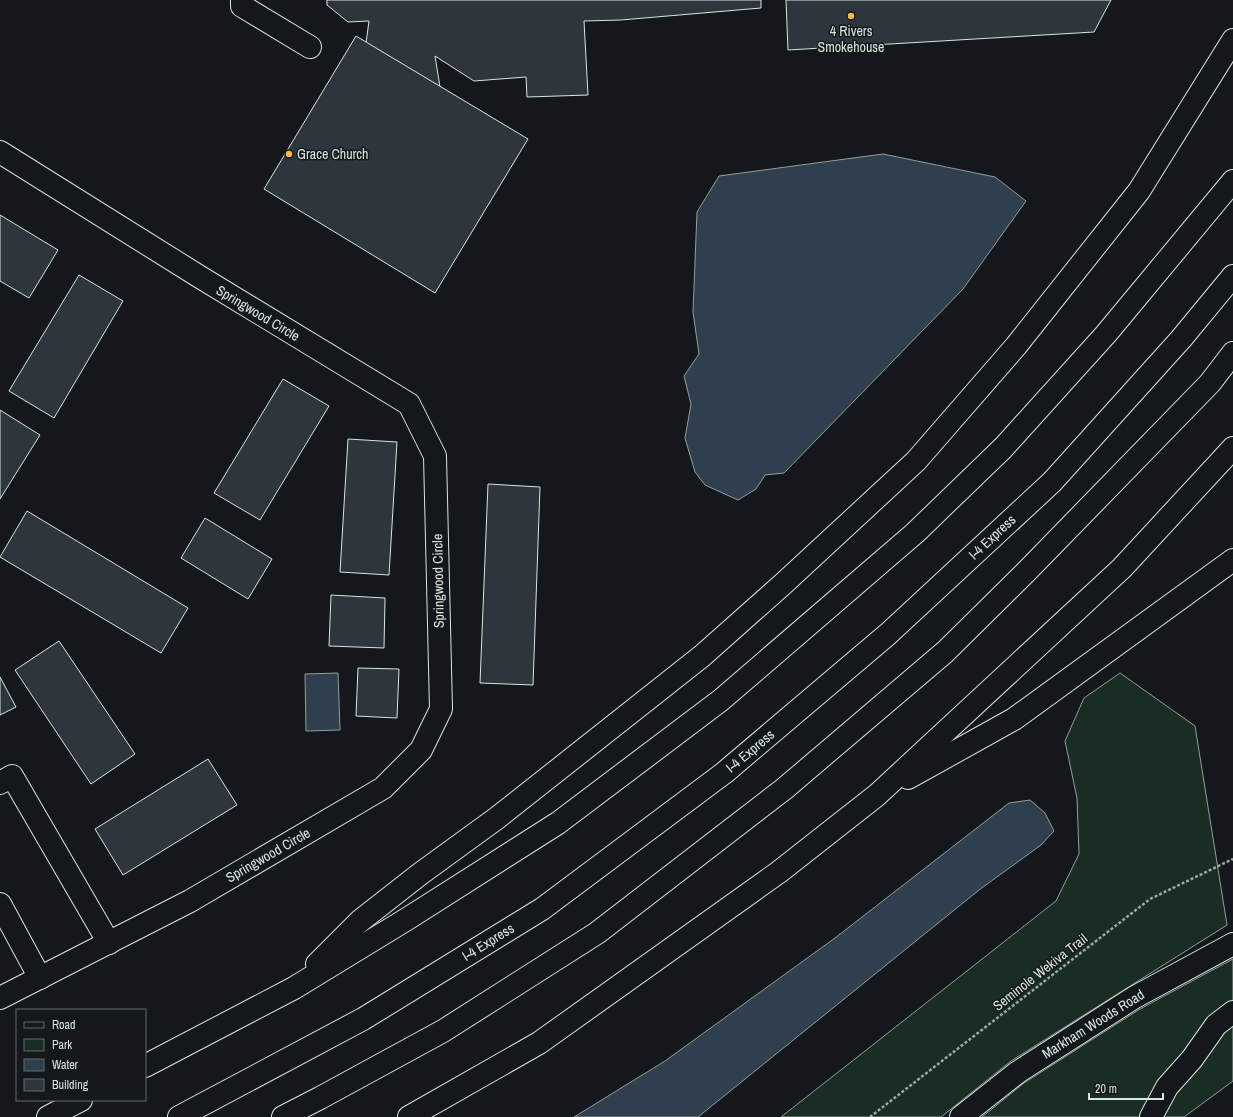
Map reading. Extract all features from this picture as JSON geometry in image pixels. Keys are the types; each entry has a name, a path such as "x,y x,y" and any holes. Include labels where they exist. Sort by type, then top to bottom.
{"main road":[{"path":"239,2 310,47"},
{"path":"294,988 360,921 420,874 497,818 702,656 783,584 916,461 1016,346 1139,191 1233,40"},
{"name":"Springwood Circle","path":"0,152 206,281 409,404 435,456 441,709 421,750 383,788 190,901 0,998"},
{"path":"146,1065 294,988 407,919 558,822 721,700 915,533 1003,448 1106,334 1233,181"},
{"name":"I-4 Express","path":"179,1117 363,1020 542,909 724,773 888,634 1052,482 1181,339 1233,276"},
{"path":"283,1117 443,1030 597,933 784,789 945,652 1210,383 1233,353"},
{"path":"409,1117 539,1043 779,872 877,795 1122,568 1233,448"},
{"path":"877,795 1014,719 1233,560"},
{"path":"0,783 12,776 109,943"},
{"path":"0,904 40,978"},
{"name":"Markham Woods Road","path":"962,1117 1018,1072 1135,997 1233,944"},
{"path":"1151,1117 1167,1087 1192,1059 1216,1025 1233,1012"},
{"path":"48,1117 79,1101"}],"path":[{"name":"Seminole Wekiva Trail","path":"870,1117 1150,899 1233,859"}],"green space":[{"path":"1120,673 1195,726 1227,925 1011,1061 941,1117 781,1117 1056,901 1079,854 1077,798 1065,741 1084,698"},
{"path":"1233,959 1233,1081 1184,1117 982,1117 1024,1083 1140,1009"}],"water":[{"path":"883,154 995,177 1026,201 963,289 784,473 765,475 756,489 738,500 705,485 695,472 685,438 691,404 684,376 699,354 693,312 697,212 719,176"},
{"path":"338,673 340,730 306,731 305,674"},
{"path":"1030,800 1045,813 1054,831 1041,845 979,890 698,1117 574,1117 665,1061 835,938 1009,803"}],"building":[{"path":"327,0 761,0 761,8 621,20 584,21 588,95 527,97 526,77 474,81 435,56 440,87 366,43 369,21 348,22 327,5"},
{"path":"786,0 1111,0 1094,32 788,50"},
{"path":"356,36 528,139 435,293 264,189"},
{"path":"0,215 58,250 29,298 0,281"},
{"path":"79,275 123,301 54,418 9,391"},
{"path":"283,379 329,406 260,520 214,493"},
{"path":"0,410 40,435 0,499"},
{"path":"348,439 397,442 389,575 340,572"},
{"path":"488,484 540,487 533,685 480,683"},
{"path":"27,511 188,608 161,653 0,557"},
{"path":"205,518 272,559 248,599 181,558"},
{"path":"331,595 385,598 384,648 329,646"},
{"path":"59,641 135,754 91,784 15,670"},
{"path":"358,668 399,669 397,718 356,716"},
{"path":"0,677 16,707 0,715"},
{"path":"208,759 237,805 123,875 95,829"}],"place":[{"name":"4 Rivers Smokehouse","path":"851,16"},
{"name":"Grace Church","path":"289,154"}]}
